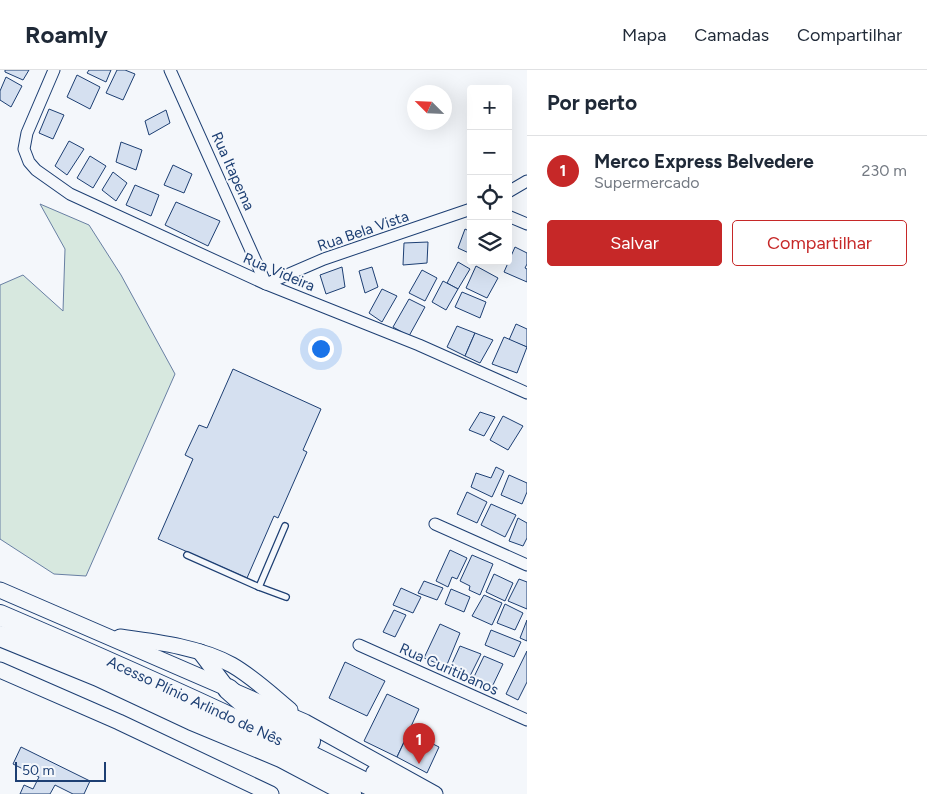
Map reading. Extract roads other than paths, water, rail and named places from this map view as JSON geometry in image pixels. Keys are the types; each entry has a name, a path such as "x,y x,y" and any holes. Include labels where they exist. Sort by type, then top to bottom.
{"highway":[{"name":"Acesso Plínio Arlindo de Nês","path":"0,615 105,660 285,742 387,794"},
{"name":"Acesso Plínio Arlindo de Nês","path":"0,636 98,676 192,720 281,757 351,794"},
{"path":"228,689 246,705 307,739 370,770 411,794"}],"main road":[{"path":"0,590 305,722 435,794"},
{"path":"102,634 149,641 200,652 232,665 305,722"},
{"path":"200,652 228,689"},
{"path":"0,670 119,722 271,794"}],"street":[{"name":"Rua Videira","path":"54,70 27,133 24,149 29,162 36,170 70,194 266,284 419,345 527,393"},
{"name":"Rua Itapema","path":"170,70 266,284"},
{"path":"512,190 527,182"},
{"name":"Rua Bela Vista","path":"266,284 324,259 467,210"},
{"path":"512,218 527,224"},
{"path":"435,524 527,565"},
{"name":"Rua Curitibanos","path":"359,645 527,720"}],"lane":[{"path":"259,587 285,526"},
{"path":"188,555 286,597"}],"place":[{"name":"Merco Express Belvedere","path":"419,764"}]}
